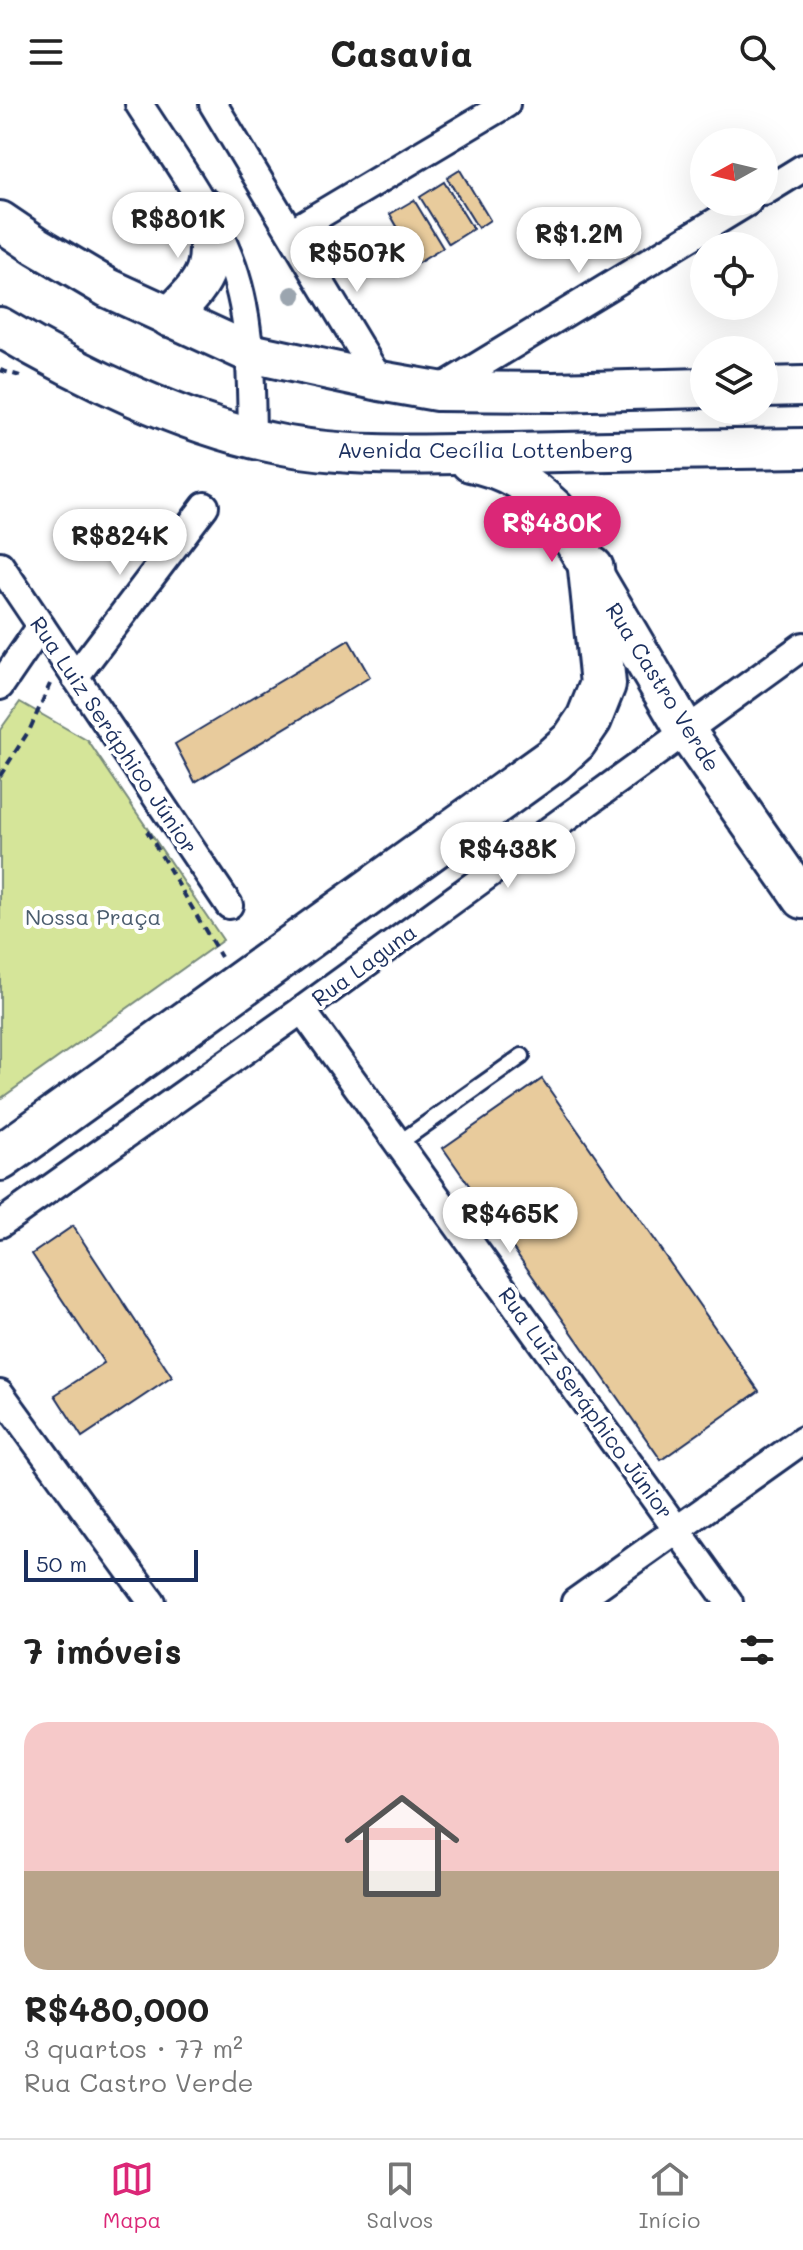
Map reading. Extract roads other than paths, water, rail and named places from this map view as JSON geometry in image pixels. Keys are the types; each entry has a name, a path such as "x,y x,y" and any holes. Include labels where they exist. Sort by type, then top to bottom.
{"highway":[{"path":"0,1158 350,908 553,760 574,741 589,719 603,684 591,569"}],"main road":[{"path":"169,317 190,297 206,273 211,257 204,208"},
{"path":"0,221 108,288 250,353 437,391 690,388"},
{"name":"Avenida Cecília Lottenberg","path":"0,327 17,344 173,412 280,444 342,451 428,454 803,448"},
{"path":"778,387 803,386"},
{"name":"Rua Castro Verde","path":"428,454 484,465 514,476 529,484 555,509 685,730 803,899"}],"street":[{"path":"139,104 204,208 230,258 238,284 250,353 252,438"},
{"path":"213,104 380,381"},
{"path":"291,232 506,104"},
{"path":"778,183 803,168"},
{"path":"437,391 725,216"},
{"path":"64,675 205,506"},
{"name":"Rua Luiz Seráphico Júnior","path":"0,565 41,626 64,675 229,905"},
{"path":"0,686 41,626"},
{"name":"Rua Laguna","path":"0,1224 302,1010 803,646"},
{"name":"Rua Luiz Seráphico Júnior","path":"302,1010 729,1602"},
{"path":"0,1393 152,1602"},
{"path":"575,1602 803,1440"}],"lane":[{"path":"399,1143 522,1056"}],"park label":[{"name":"Nossa Praça","path":"93,917"}]}
